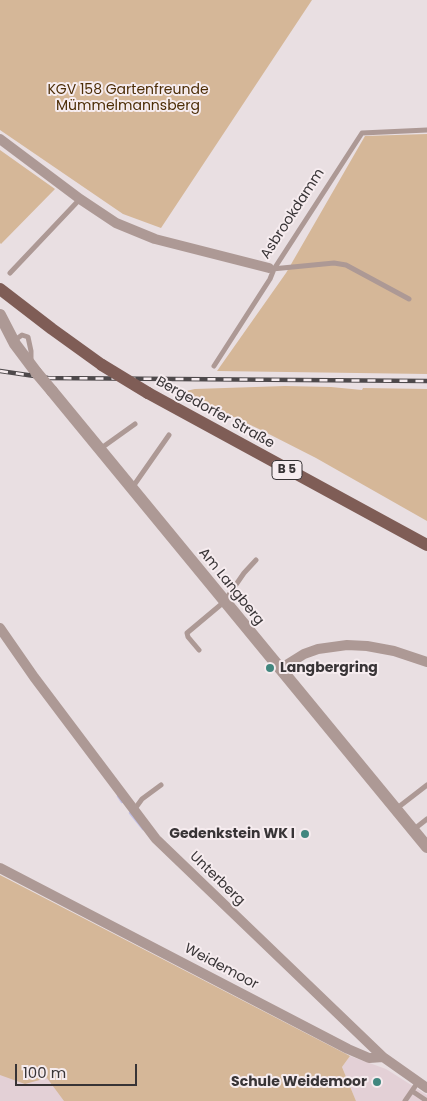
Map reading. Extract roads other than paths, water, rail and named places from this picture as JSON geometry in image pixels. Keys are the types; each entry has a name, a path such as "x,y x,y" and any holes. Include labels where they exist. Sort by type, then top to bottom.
{"main road":[{"name":"Bergedorfer Straße","path":"0,289 52,330 102,365 148,393 427,545"}],"street":[{"name":"Asbrookdamm","path":"0,139 80,200 116,223 148,237 271,268"},
{"name":"Am Langberg","path":"0,315 15,344 33,369 427,847"},
{"name":"Unterberg","path":"0,628 34,677 156,839 382,1057"},
{"path":"280,669 304,654 318,649 347,645 367,646 394,651 427,662"},
{"name":"Weidemoor","path":"0,868 348,1049 369,1058 382,1057 423,1085"}],"lane":[{"name":"Asbrookdamm","path":"214,366 270,279 271,268 362,133 427,130"},
{"path":"10,273 80,200"},
{"path":"271,268 334,263 346,265 409,300"},
{"path":"99,449 135,424"},
{"path":"132,488 169,435"},
{"path":"199,650 187,633 224,602 244,573 256,560"},
{"path":"395,810 427,784"},
{"path":"133,810 142,799 161,785"},
{"path":"412,830 427,819"},
{"path":"405,1101 412,1091 423,1085"},
{"path":"412,1091 427,1101"}],"waterway":[{"path":"118,796 122,802"},
{"path":"130,813 143,829"}],"railway":[{"path":"0,371 48,378 427,381"}],"place":[{"name":"Langbergring","path":"270,668"},
{"name":"Gedenkstein WK I","path":"305,834"},
{"name":"Schule Weidemoor","path":"377,1082"}],"park label":[{"name":"KGV 158 Gartenfreunde Mümmelmannsberg","path":"128,98"}]}
